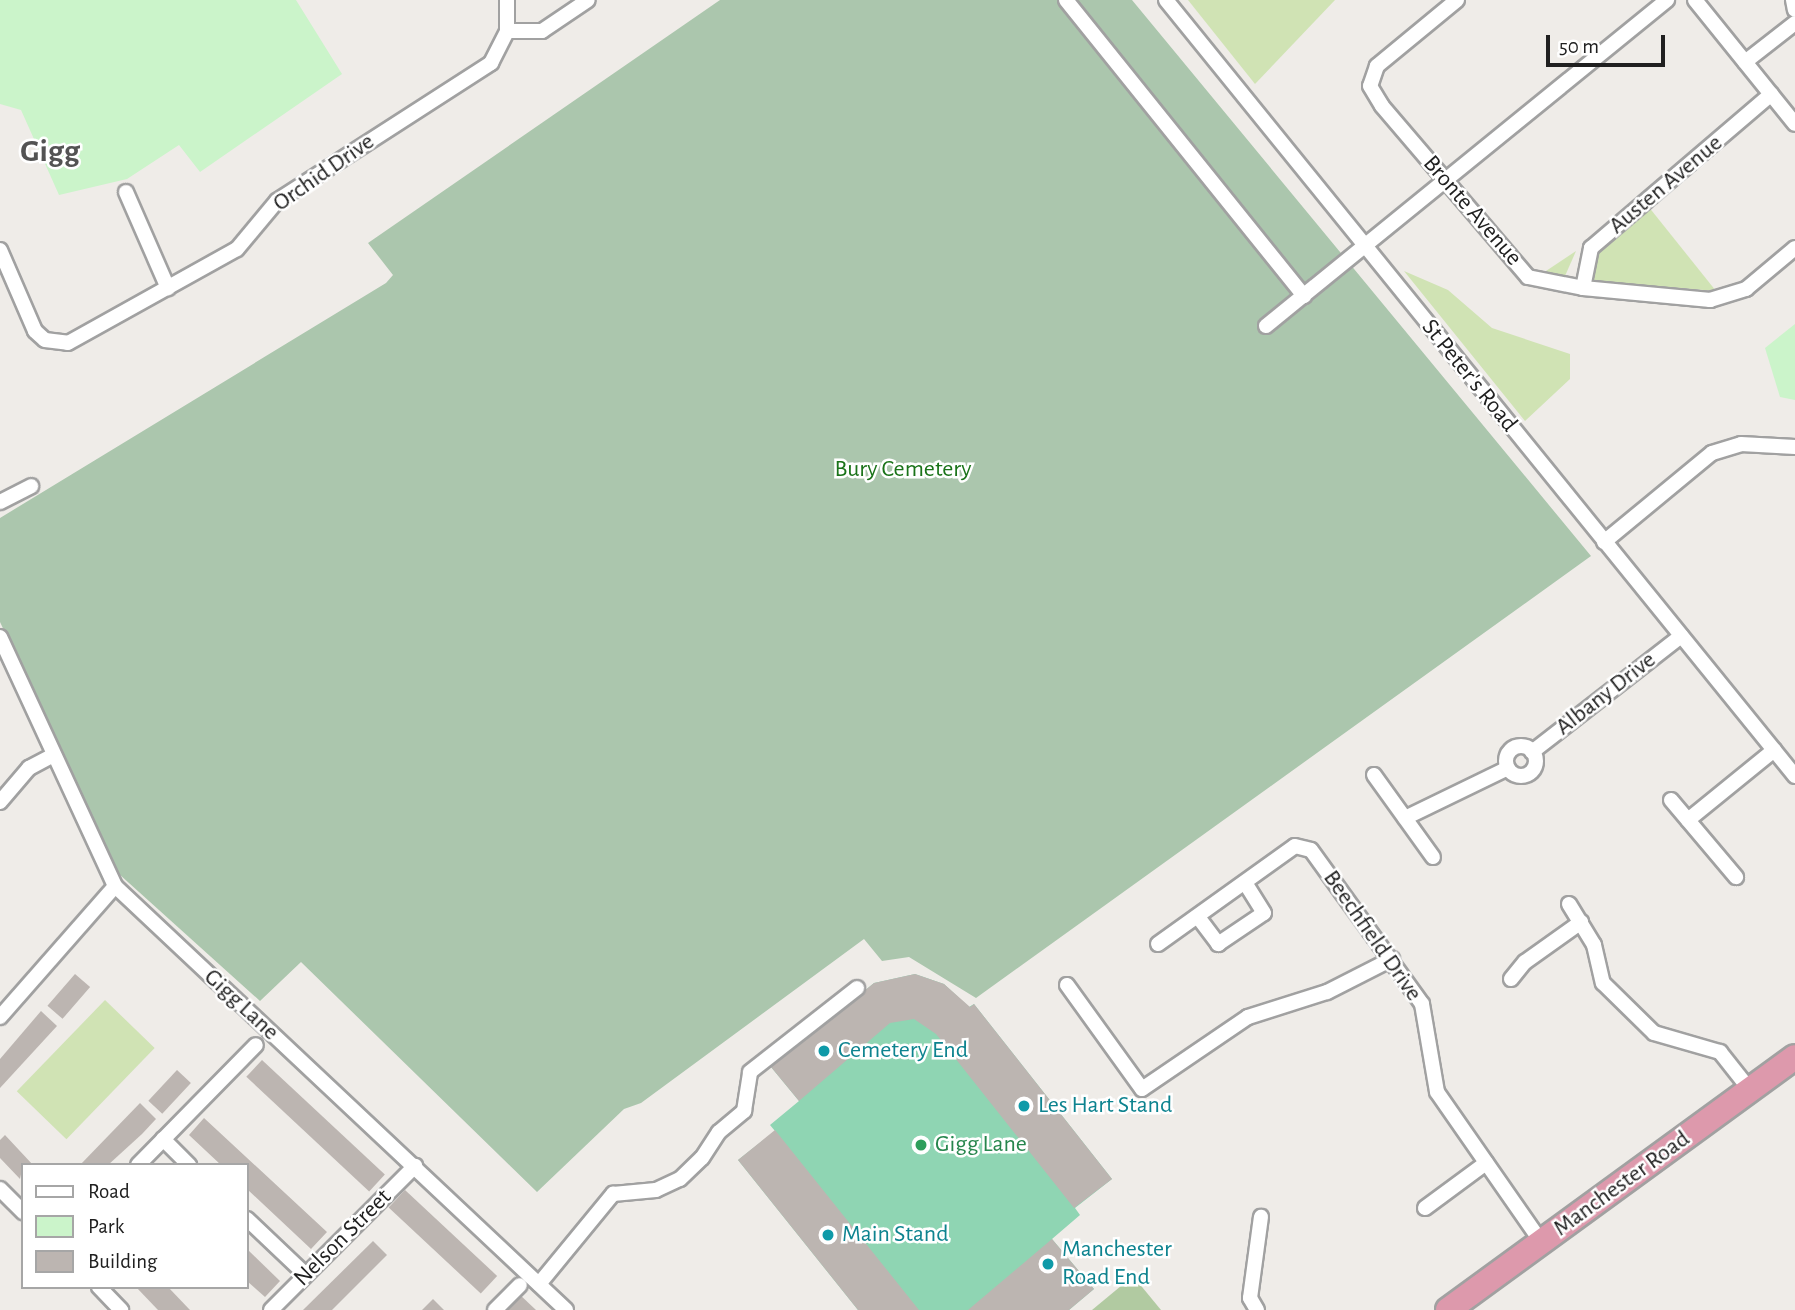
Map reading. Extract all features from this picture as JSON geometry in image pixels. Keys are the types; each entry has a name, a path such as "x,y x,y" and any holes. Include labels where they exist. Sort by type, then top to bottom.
{"highway":[{"name":"Manchester Road","path":"1448,1310 1795,1058"}],"street":[{"name":"Orchid Drive","path":"0,250 35,331 54,343 68,343 237,248 276,201 491,63 507,31 507,0"},
{"path":"507,31 542,31 588,0"},
{"path":"1066,0 1304,296"},
{"name":"St Peter's Road","path":"1166,0 1795,776"},
{"name":"Bronte Avenue","path":"1457,0 1392,52 1369,79 1382,106 1528,277 1583,288 1710,300 1746,289 1795,248"},
{"path":"1266,326 1667,0"},
{"path":"1695,0 1795,124"},
{"path":"1793,0 1795,10"},
{"path":"1745,62 1795,23"},
{"name":"Austen Avenue","path":"1583,288 1591,248 1771,94"},
{"path":"126,192 167,288"},
{"path":"1604,542 1712,453 1741,444 1795,447"},
{"path":"0,502 32,486"},
{"name":"Albany Drive","path":"1405,818 1508,768 1507,756 1513,749 1522,747 1532,752 1681,636"},
{"name":"Gigg Lane","path":"0,638 115,886 566,1310"},
{"path":"1688,820 1773,750"},
{"path":"0,802 29,768 53,755"},
{"path":"1374,775 1433,857"},
{"path":"1671,800 1736,877"},
{"name":"Beechfield Drive","path":"1245,883 1295,846 1311,850 1422,1004 1437,1092 1542,1243"},
{"path":"1158,944 1245,883 1264,913 1218,944 1198,916"},
{"path":"3,1008 115,886"},
{"path":"1569,904 1594,945 1602,983 1654,1033 1720,1052 1750,1090"},
{"path":"1511,979 1525,962 1581,922"},
{"path":"1067,985 1142,1089 1248,1017 1327,992 1392,959"},
{"path":"539,1284 613,1194 656,1190 680,1179 702,1158 719,1132 744,1111 750,1072 857,988"},
{"path":"140,1163 256,1045"},
{"path":"163,1139 188,1163"},
{"path":"1425,1208 1486,1163"},
{"name":"Nelson Street","path":"271,1310 415,1166"},
{"path":"0,1189 21,1210"},
{"path":"1257,1310 1250,1298 1261,1217"},
{"path":"248,1220 306,1275"},
{"path":"495,1310 520,1285"},
{"path":"101,1289 121,1310"}],"green space":[{"path":"0,0 296,0 342,74 200,172 179,145 127,179 59,195 21,110 0,104"},
{"name":"Bury Cemetery","path":"720,0 1132,0 1591,556 976,998 909,957 882,961 864,939 641,1103 624,1109 537,1192 301,962 260,1001 119,874 0,622 0,518 386,283 393,275 368,243"},
{"path":"1188,0 1335,0 1255,84"},
{"path":"1648,206 1716,291 1594,281 1596,250"},
{"path":"1576,251 1565,276 1543,273"},
{"path":"1404,271 1448,290 1492,328 1570,354 1570,379 1525,421"},
{"path":"1795,324 1795,400 1780,397 1765,348"},
{"name":"Gigg Lane","path":"915,974 944,984 969,1007 974,1004 1112,1179 1075,1208 1080,1215 1052,1239 1094,1289 1069,1310 858,1310 738,1160 775,1131 770,1125 799,1101 771,1067 874,983"},
{"path":"105,1000 155,1048 66,1139 17,1091"},
{"path":"1133,1276 1161,1310 1092,1310"}],"building":[{"path":"75,974 90,987 63,1019 47,1006"},
{"path":"915,974 944,984 970,1007 974,1004 1112,1179 1074,1208 936,1034 914,1019 890,1023 799,1101 771,1067 874,983"},
{"path":"41,1011 57,1026 0,1088 0,1059"},
{"path":"262,1060 385,1175 369,1191 246,1077"},
{"path":"177,1070 191,1083 162,1114 148,1101"},
{"path":"140,1103 156,1119 110,1163 82,1163"},
{"path":"204,1118 327,1232 311,1249 248,1190 248,1163 219,1163 189,1135"},
{"name":"Main Stand","path":"775,1130 919,1310 858,1310 738,1160"},
{"path":"5,1135 31,1163 21,1163 20,1179 0,1158 0,1140"},
{"path":"405,1190 497,1276 481,1293 389,1208"},
{"name":"Manchester Road End","path":"1052,1239 1094,1289 1069,1310 968,1310"},
{"path":"373,1241 387,1255 332,1310 303,1310"},
{"path":"248,1250 280,1281 265,1297 248,1282"},
{"path":"138,1289 170,1289 190,1310 158,1310"},
{"path":"518,1293 536,1310 502,1310"},
{"path":"433,1299 444,1310 422,1310"}],"place":[{"name":"Cemetery End","path":"824,1051"},
{"name":"Les Hart Stand","path":"1024,1106"},
{"name":"Gigg Lane","path":"921,1145"},
{"name":"Main Stand","path":"828,1235"},
{"name":"Manchester Road End","path":"1048,1264"}],"district":[{"name":"Gigg","path":"50,151"}]}
